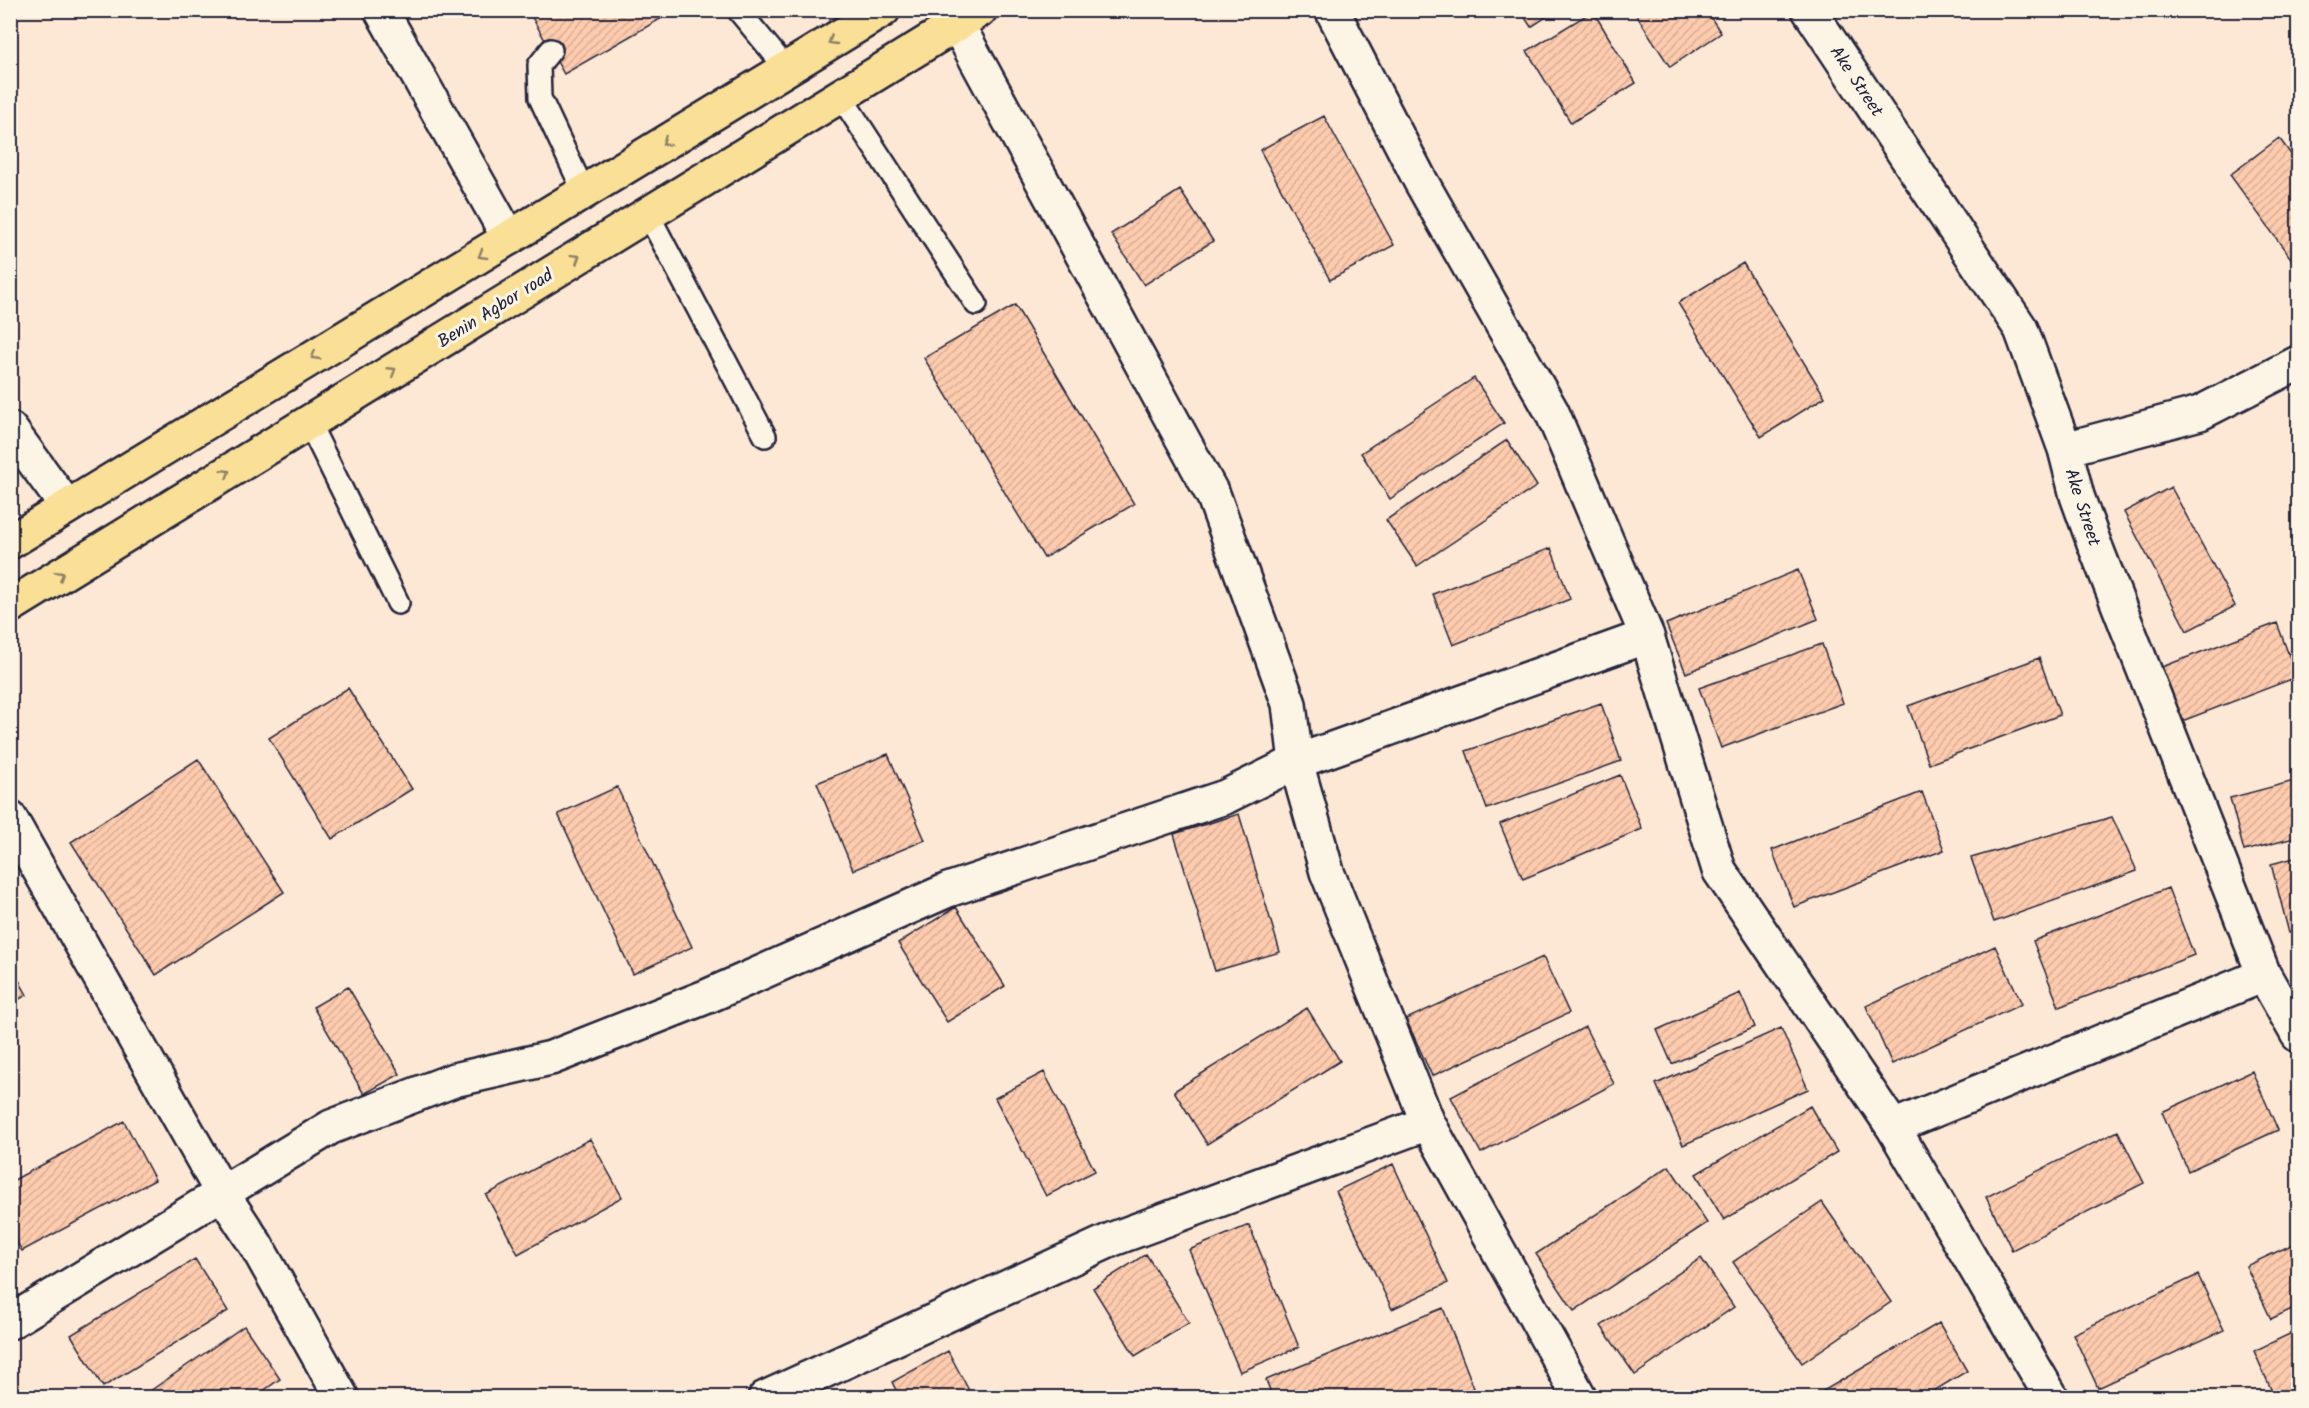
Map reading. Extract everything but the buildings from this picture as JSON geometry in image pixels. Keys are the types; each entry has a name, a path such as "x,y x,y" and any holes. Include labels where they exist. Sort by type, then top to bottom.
{"highway":[{"path":"10,542 883,10"},
{"name":"Benin Agbor road","path":"10,606 968,17"}],"street":[{"path":"381,10 509,238"},
{"path":"1332,10 1420,180 1552,412 1647,636 1719,870 1893,1127 2052,1398"},
{"name":"Ake Street","path":"1809,10 2021,329 2065,449 2076,496 2094,543 2264,975 2298,1035"},
{"path":"968,17 1214,497 1289,704 1296,762 1327,872 1428,1123 1580,1398"},
{"path":"2065,449 2200,413 2298,363"},
{"path":"10,429 67,507"},
{"path":"10,1322 331,1127 454,1080 551,1058 708,996 948,890 1225,797 1296,762 1647,636"},
{"path":"10,818 222,1192 256,1245 342,1398"},
{"path":"1893,1127 2264,975"},
{"path":"765,1398 1113,1239 1428,1123"}],"lane":[{"path":"738,10 786,68"},
{"path":"551,50 538,65 540,98 584,192"},
{"path":"840,95 976,304"},
{"path":"648,213 765,436"},
{"path":"309,423 398,603"}]}
